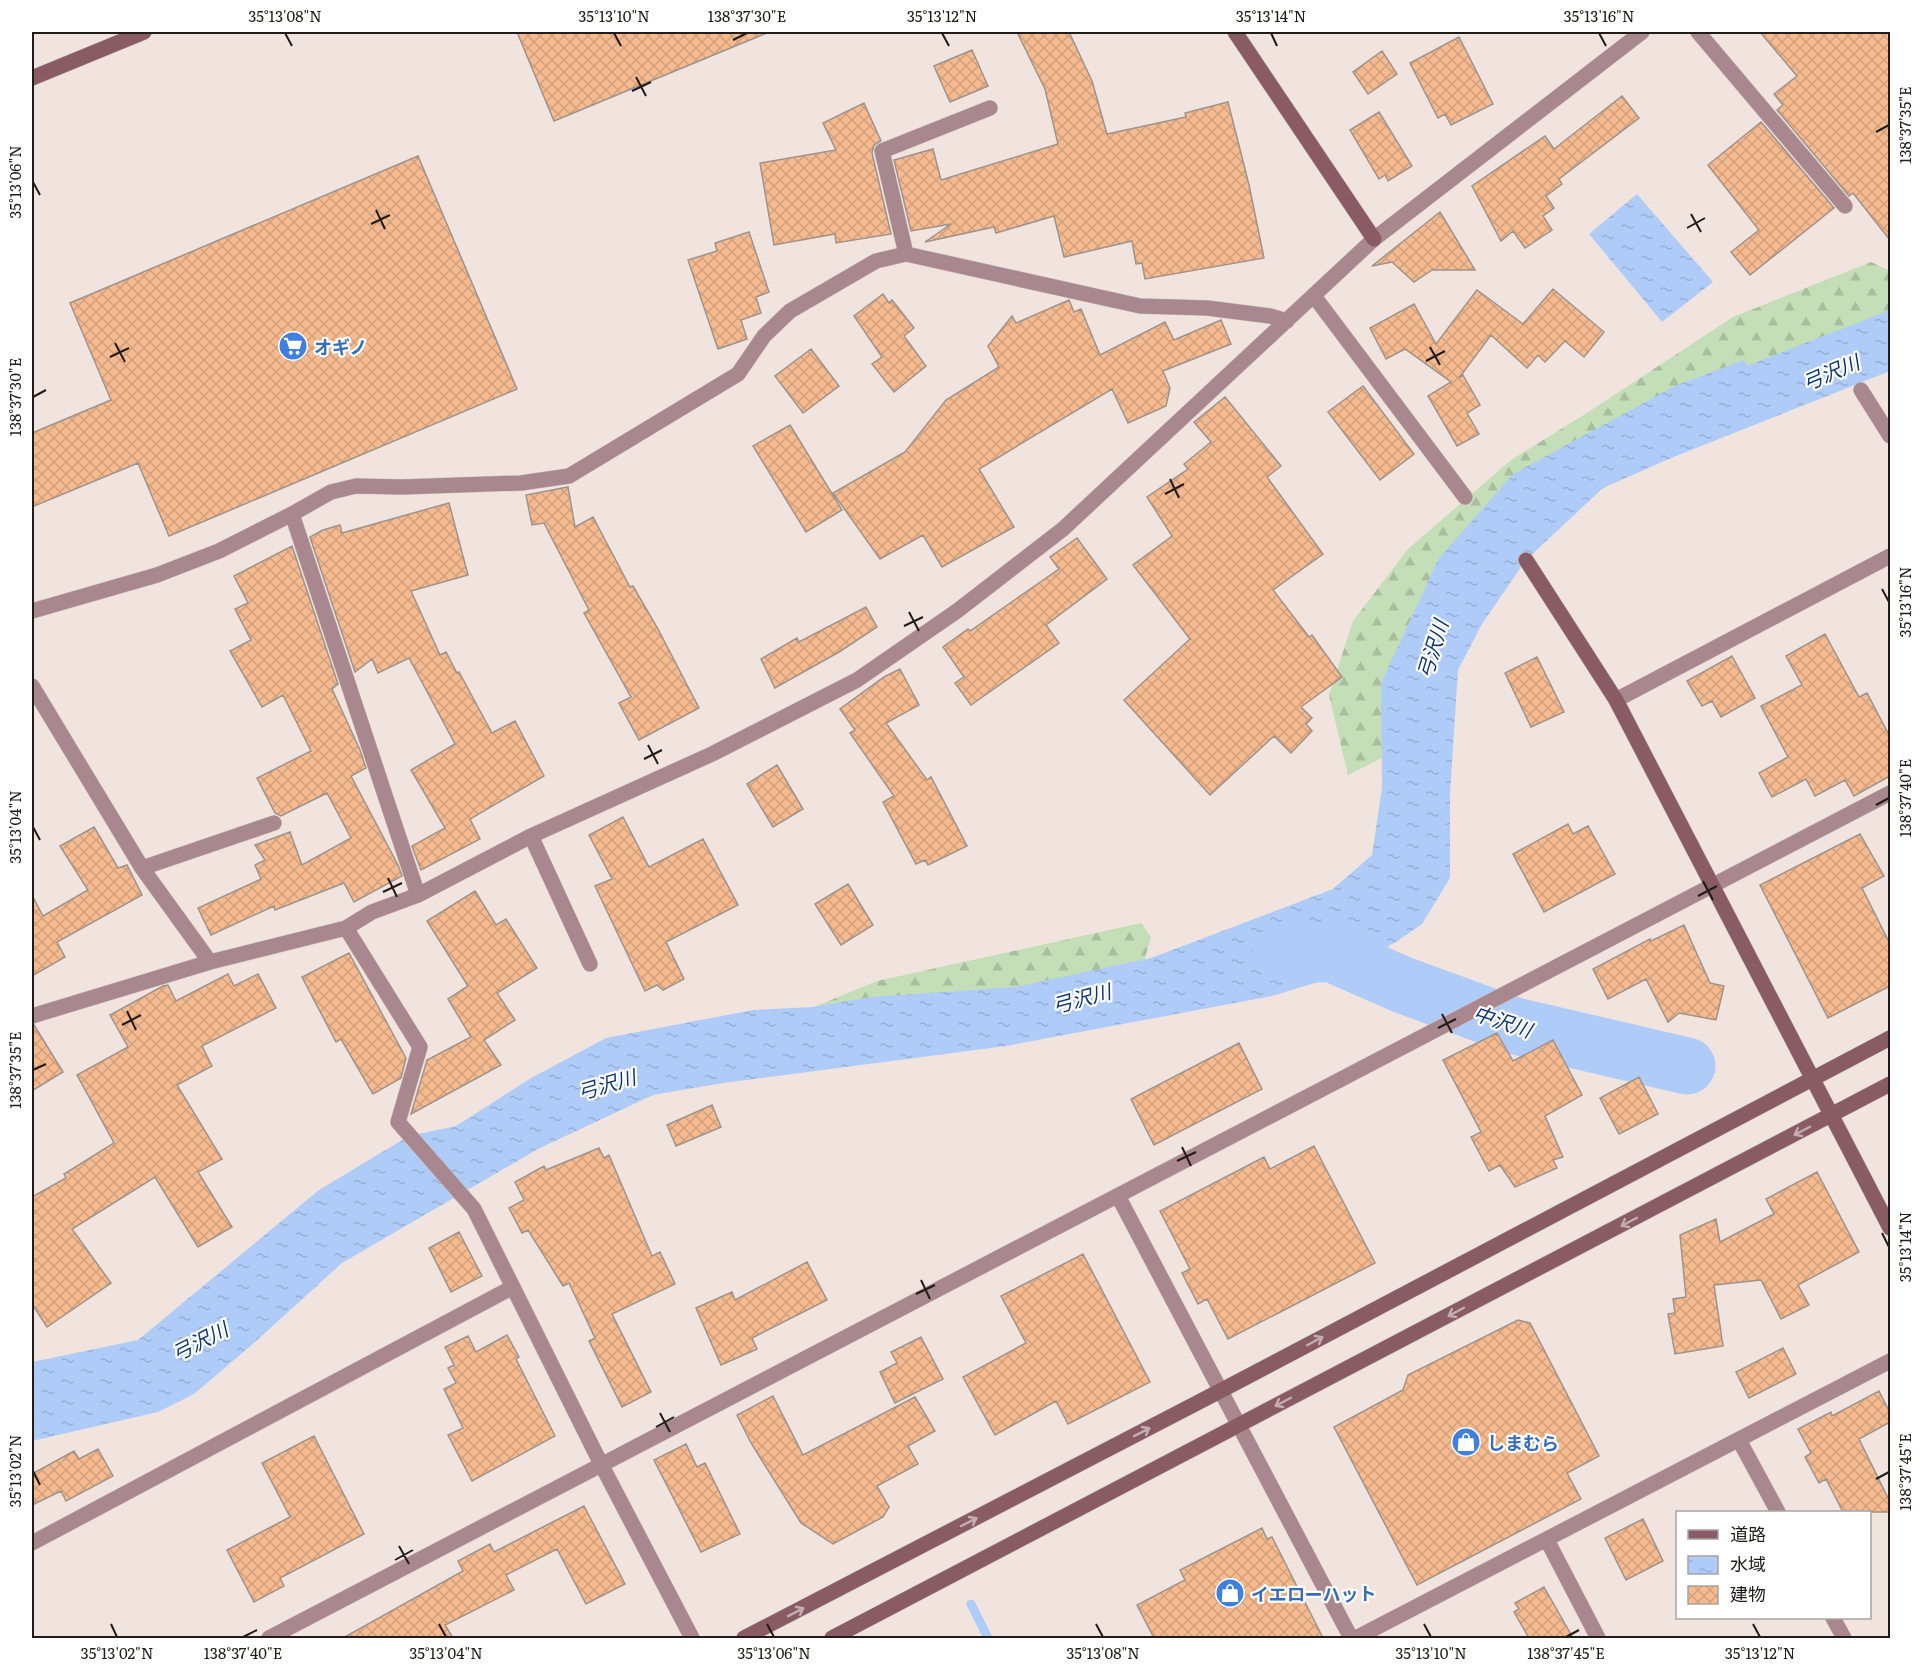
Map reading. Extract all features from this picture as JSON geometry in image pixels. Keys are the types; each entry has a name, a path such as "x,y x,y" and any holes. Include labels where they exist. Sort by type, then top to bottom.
{"street":[{"path":"32,78 144,32"},
{"path":"1235,32 1374,239"},
{"path":"32,1016 210,962 346,928 372,912 418,895 531,836 712,754 857,680 957,611 1063,529 1374,239 1642,32"},
{"path":"1698,32 1845,206"},
{"path":"906,254 882,151 990,108"},
{"path":"32,611 157,574 219,551 331,492 356,486 402,487 521,483 568,476 738,374 764,336 789,311 876,261 906,254 1140,306 1207,308 1270,316 1287,321"},
{"path":"1314,296 1465,498"},
{"path":"1861,390 1890,435"},
{"path":"292,514 418,895"},
{"path":"1616,700 1890,556"},
{"path":"1526,560 1616,700 1890,1228"},
{"path":"32,686 142,868 210,962"},
{"path":"269,1638 1890,793"},
{"path":"142,868 274,822"},
{"path":"531,836 590,964"},
{"path":"346,928 420,1047 398,1122 474,1209 601,1464 692,1638"},
{"path":"744,1638 1222,1390 1890,1038"},
{"path":"832,1638 1890,1084"},
{"path":"1118,1196 1351,1638"},
{"path":"32,1543 513,1287"},
{"path":"1356,1638 1890,1361"},
{"path":"1739,1440 1777,1511"},
{"path":"1547,1540 1598,1638"},
{"path":"1834,1619 1844,1638"}],"green space":[{"path":"1871,262 1890,271 1890,318 1549,481 1386,756 1348,775 1329,695 1353,621 1408,549 1511,460 1733,317"},
{"path":"1141,923 1151,937 1144,961 1097,992 804,1011 877,981"}],"water":[{"path":"1637,194 1713,282 1662,322 1589,234"},
{"name":"弓沢川","path":"1890,310 1890,371 1671,458 1603,488 1526,560 1482,624 1458,670 1450,794 1450,878 1422,924 1399,940 1341,975 1272,996 1006,1046 723,1083 653,1095 538,1149 342,1263 194,1394 158,1412 32,1441 32,1362 138,1340 319,1190 409,1136 456,1126 531,1078 606,1038 753,1010 812,1007 871,997 1016,987 1151,958 1333,889 1372,855 1382,788 1381,683 1439,558 1513,474 1677,385 1744,360 1747,366"}],"building":[{"path":"517,32 769,32 554,121"},
{"path":"1017,32 1069,32 1092,81 1107,134 1186,117 1185,113 1228,102 1264,258 1145,279 1142,263 1136,264 1132,241 1064,257 1054,216 996,233 994,227 925,242 951,224 911,231 894,160 933,149 941,180 1058,144 1045,89"},
{"path":"1760,32 1890,32 1890,240 1853,193 1849,196 1777,110 1783,105 1774,94 1797,76"},
{"path":"1459,37 1493,104 1451,125 1445,114 1438,118 1410,63"},
{"path":"972,50 988,86 950,102 934,66"},
{"path":"1382,51 1397,74 1368,94 1353,72"},
{"path":"1622,96 1639,118 1559,179 1562,184 1546,196 1554,208 1543,216 1552,230 1525,248 1513,231 1501,241 1472,186 1545,136 1554,149"},
{"path":"864,103 881,141 874,145 872,153 891,234 836,243 835,234 774,245 760,163 836,150 823,123"},
{"path":"1379,112 1412,166 1388,181 1385,175 1379,179 1350,130"},
{"path":"1761,122 1834,208 1750,275 1731,252 1759,230 1708,165"},
{"name":"オギノ","path":"418,156 517,389 169,536 138,463 32,507 32,433 111,400 70,303"},
{"path":"1440,212 1475,270 1432,270 1414,282 1392,262 1372,266"},
{"path":"749,232 769,292 756,297 761,313 741,320 747,339 718,349 688,260 717,251 715,243"},
{"path":"1553,289 1604,332 1584,357 1565,341 1545,362 1538,355 1527,368 1491,335 1459,378 1463,375 1480,405 1467,413 1479,434 1457,446 1428,396 1451,382 1405,349 1386,359 1370,328 1414,304 1436,344 1477,290 1523,324"},
{"path":"883,294 889,303 892,300 914,328 904,336 926,366 894,392 872,364 882,357 854,316"},
{"path":"1069,300 1074,312 1081,309 1100,355 1165,322 1174,340 1221,320 1231,344 1163,371 1170,388 1166,406 1128,423 1112,389 979,469 1014,527 942,567 923,535 880,559 833,493 905,452 946,400 999,367 988,346 1012,316 1016,323"},
{"path":"811,349 839,386 803,413 775,376"},
{"path":"1363,386 1414,454 1380,480 1328,412"},
{"path":"1225,397 1281,466 1267,477 1323,554 1273,590 1309,637 1312,635 1342,677 1301,707 1312,718 1306,724 1312,731 1291,753 1274,736 1210,795 1124,700 1190,639 1133,565 1172,536 1147,497 1188,469 1184,464 1211,442 1194,422"},
{"path":"790,425 842,510 806,532 753,446"},
{"path":"568,487 575,527 593,517 630,587 633,586 658,629 699,708 639,740 619,703 631,697 584,613 589,610 544,523 532,525 526,495"},
{"path":"449,503 468,575 411,591 440,655 446,652 492,733 515,721 544,776 470,819 480,839 421,870 412,846 445,828 411,770 455,744 409,658 378,673 372,659 355,672 310,537 340,525 342,533"},
{"path":"1077,538 1107,579 1046,625 1059,643 971,705 955,683 964,677 943,647 1059,569 1050,557"},
{"path":"292,546 338,684 332,689 366,768 351,776 402,876 354,902 344,883 275,910 274,906 211,935 198,908 261,879 255,865 265,860 255,845 290,832 302,865 351,838 327,793 281,816 275,813 257,778 311,751 283,695 262,707 230,651 251,640 235,609 248,603 234,576"},
{"path":"866,607 877,627 839,652 775,688 761,659 797,638 799,642"},
{"path":"1825,634 1859,697 1867,693 1890,737 1890,776 1854,796 1845,780 1815,796 1806,779 1772,797 1759,773 1788,757 1761,706 1802,685 1786,656"},
{"path":"1732,656 1755,698 1721,717 1712,701 1702,706 1687,681"},
{"path":"1537,657 1564,712 1531,727 1505,673"},
{"path":"900,669 919,705 886,723 927,780 931,777 967,846 928,865 925,860 916,864 883,802 894,796 850,733 855,730 840,709 884,677"},
{"path":"777,765 803,809 773,827 747,784"},
{"path":"623,817 649,867 703,839 738,905 666,942 684,979 663,990 657,985 645,991 595,886 612,879 589,835"},
{"path":"1568,824 1573,834 1588,826 1615,874 1544,912 1513,854"},
{"path":"94,827 118,868 127,865 142,895 57,942 65,957 32,976 32,895 43,916 88,890 60,846"},
{"path":"1860,834 1884,876 1862,888 1890,944 1890,986 1828,1018 1760,885"},
{"path":"848,884 873,925 841,945 815,904"},
{"path":"475,891 496,925 506,919 537,968 497,993 515,1020 484,1040 501,1065 411,1114 427,1060 471,1037 448,999 468,986 427,921"},
{"path":"1684,925 1710,983 1724,986 1716,1020 1679,1013 1668,1022 1646,979 1608,999 1593,969 1650,939 1651,941"},
{"path":"349,953 406,1058 401,1078 373,1094 341,1039 336,1042 302,977"},
{"path":"228,974 234,986 258,974 276,1008 202,1046 212,1066 177,1085 222,1159 198,1172 232,1227 198,1247 155,1177 72,1229 111,1283 47,1327 32,1304 32,1197 66,1178 64,1174 114,1143 77,1075 128,1047 110,1015 163,986 168,985 176,1001"},
{"path":"34,1025 63,1072 32,1091 32,1026"},
{"path":"1497,1033 1513,1061 1553,1040 1582,1095 1545,1116 1563,1157 1553,1160 1557,1168 1515,1187 1500,1165 1489,1171 1471,1137 1481,1132 1443,1060"},
{"path":"1239,1043 1262,1089 1154,1145 1131,1099"},
{"path":"1639,1077 1658,1114 1619,1134 1600,1098"},
{"path":"712,1105 721,1127 676,1146 667,1125"},
{"path":"1314,1146 1375,1263 1228,1339 1207,1299 1198,1304 1182,1273 1190,1269 1160,1211 1264,1157 1270,1169"},
{"path":"599,1148 604,1158 609,1155 652,1256 660,1252 675,1284 612,1314 651,1392 622,1407 589,1341 595,1338 569,1283 563,1286 528,1230 522,1233 509,1208 524,1200 515,1182 544,1166 546,1170"},
{"path":"1817,1172 1859,1252 1798,1285 1809,1305 1781,1319 1761,1280 1714,1285 1723,1346 1675,1354 1668,1314 1675,1313 1673,1299 1686,1297 1680,1235 1716,1219 1720,1242 1774,1214 1766,1199"},
{"path":"459,1232 482,1276 451,1292 429,1248"},
{"path":"1083,1254 1150,1382 1068,1424 1056,1401 995,1435 963,1377 1026,1343 1001,1296"},
{"path":"807,1262 827,1300 752,1338 757,1349 721,1365 696,1308 732,1292 735,1300"},
{"name":"しまむら","path":"1518,1320 1530,1323 1599,1456 1567,1473 1581,1499 1417,1585 1334,1427 1403,1390 1408,1375"},
{"path":"507,1335 519,1357 516,1359 555,1436 472,1481 448,1435 463,1428 444,1389 456,1383 448,1368 454,1365 445,1347 468,1336 476,1352"},
{"path":"921,1337 943,1379 895,1403 880,1372 897,1363 891,1352"},
{"path":"1783,1348 1796,1374 1749,1398 1736,1372"},
{"path":"1879,1391 1890,1413 1890,1422 1859,1439 1890,1502 1890,1512 1842,1511 1826,1479 1819,1483 1805,1457 1811,1453 1798,1429 1831,1412 1832,1416"},
{"path":"773,1396 803,1455 915,1397 935,1431 908,1446 918,1464 877,1486 889,1507 883,1517 833,1544 801,1523 751,1443 737,1415"},
{"path":"314,1436 364,1534 280,1578 284,1586 254,1602 227,1550 290,1517 262,1463"},
{"path":"686,1444 697,1467 705,1463 740,1534 701,1552 654,1460"},
{"path":"98,1449 113,1476 66,1501 61,1491 32,1505 32,1474 74,1451 79,1459"},
{"path":"584,1506 625,1584 586,1604 557,1549 506,1575 514,1590 445,1625 453,1638 343,1638 463,1571 458,1561 490,1544 494,1552"},
{"path":"1643,1519 1663,1561 1626,1580 1605,1538"},
{"name":"イエローハット","path":"1262,1528 1267,1539 1272,1537 1323,1638 1154,1638 1137,1605 1185,1580 1180,1570"},
{"path":"1544,1587 1573,1638 1529,1638 1514,1612 1519,1609 1515,1603"}],"waterway":[{"name":"中沢川","path":"1281,953 1332,954 1403,985 1515,1026 1687,1066"},
{"path":"971,1604 988,1638"}],"place":[{"name":"オギノ","path":"293,346"},
{"name":"しまむら","path":"1466,1442"},
{"name":"イエローハット","path":"1230,1593"}]}
